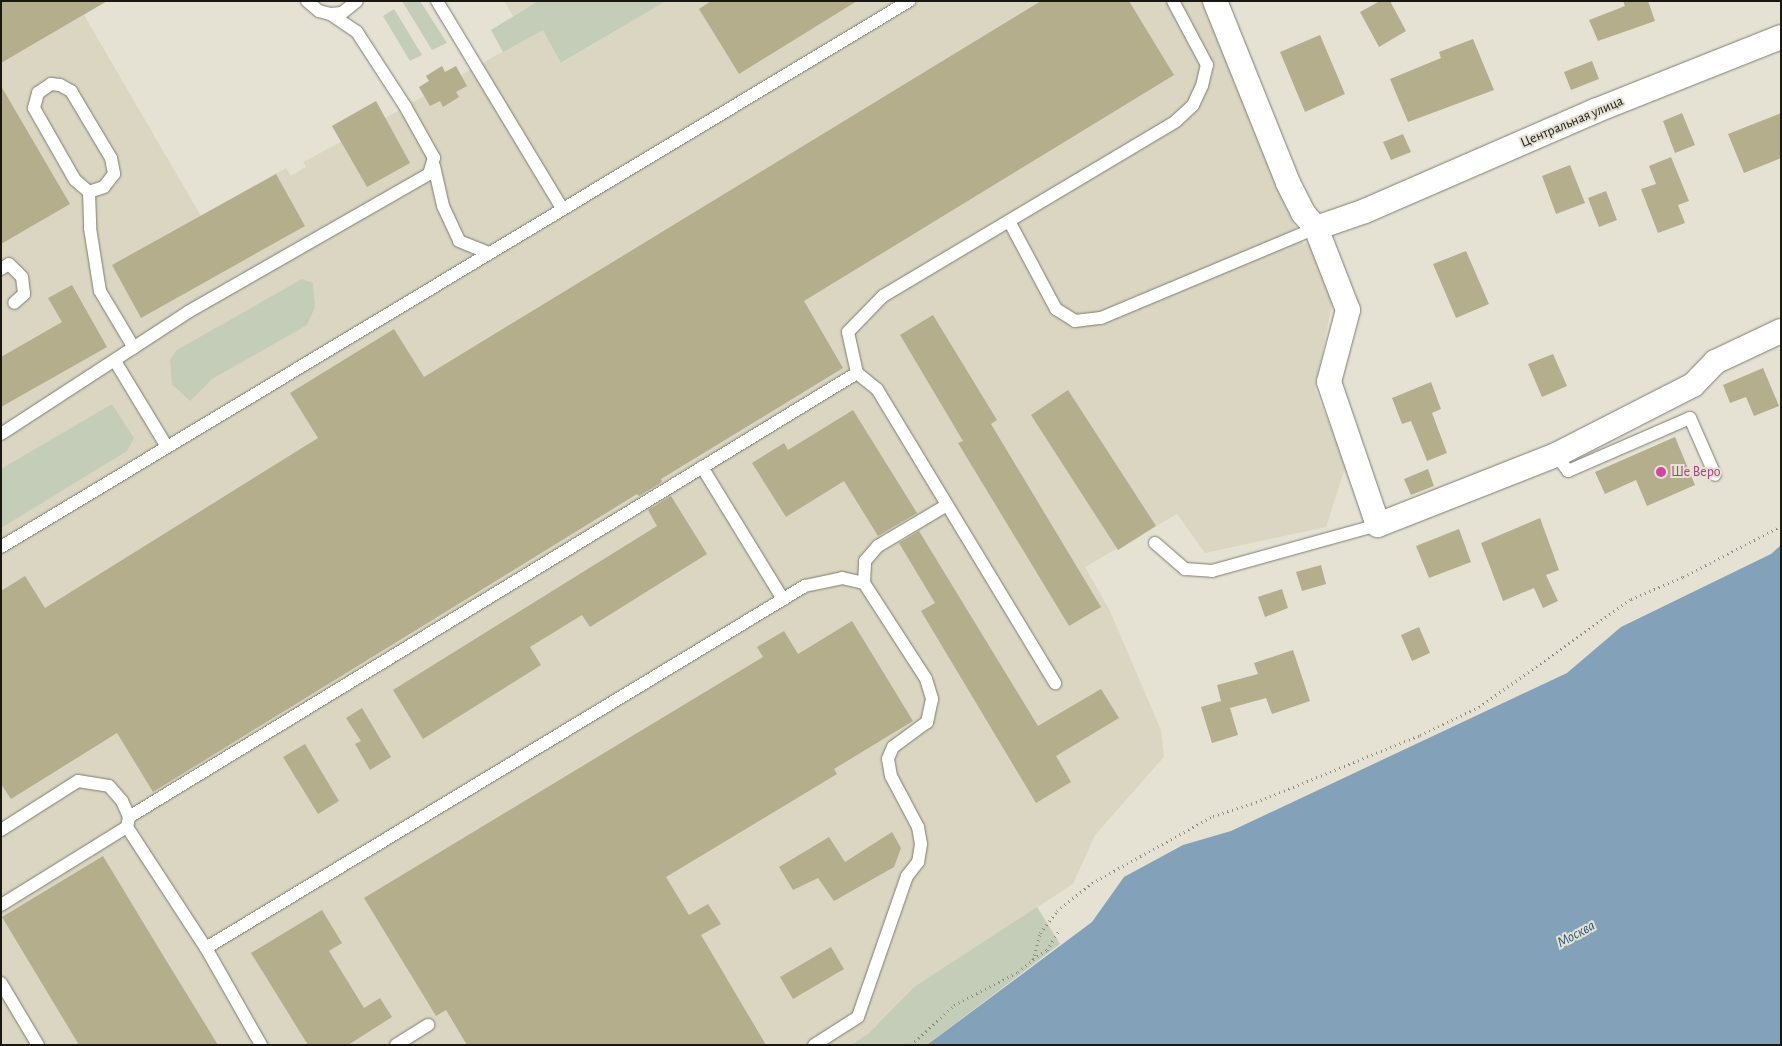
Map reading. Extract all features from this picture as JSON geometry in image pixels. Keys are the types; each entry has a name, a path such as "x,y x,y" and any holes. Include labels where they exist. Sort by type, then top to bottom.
{"street":[{"path":"1215,1 1288,183 1303,213 1316,228 1348,310 1329,382 1378,525 1556,455 1694,385 1715,362 1781,331"},
{"name":"Центральная улица","path":"1316,228 1365,210 1596,111 1781,37"}],"lane":[{"path":"307,1 319,11 348,23 368,47 430,148 443,206 459,241 488,254"},
{"path":"330,14 342,13 358,1"},
{"path":"437,1 562,208"},
{"path":"1,547 909,1"},
{"path":"1055,683 876,389 857,373 848,332 883,296 1176,121 1193,105 1202,86 1206,65 1174,1"},
{"path":"89,192 111,182 114,166 70,91 60,85 44,87 38,93 34,108 75,180 89,192 90,228 100,291 134,348"},
{"path":"1,434 188,312 416,183 434,166"},
{"path":"1008,221 1056,309 1075,321 1101,318 1316,228"},
{"path":"1,269 9,264 22,277 24,294 14,303"},
{"path":"115,361 167,447"},
{"path":"1,905 128,822 857,373"},
{"path":"1556,455 1568,471 1690,418 1715,475"},
{"path":"702,467 783,599"},
{"path":"814,1045 858,1017 907,876 918,862 921,844 918,827 891,776 888,759 893,747 927,722 932,699 926,680 864,583 865,562 878,546 947,505"},
{"path":"1155,543 1185,569 1212,571 1378,525"},
{"path":"206,948 805,586 842,578 864,583"},
{"path":"4,825 78,781 109,786 122,801 128,822 206,948 261,1045"},
{"path":"1,983 38,1045"},
{"path":"396,1045 428,1026"}],"path":[{"path":"1033,960 1040,933 1057,911 1092,883 1213,816 1256,802 1420,735 1479,707 1631,600 1683,577 1781,526"},
{"path":"911,1045 954,1005 1018,972 1047,950 1060,929"}],"shaded area":[{"path":"1,1 107,1 84,15 201,216 286,168 291,176 306,167 303,162 341,142 332,126 376,101 385,118 424,96 419,87 429,81 426,76 442,66 445,72 461,75 543,29 562,63 666,1 1201,1 1298,234 1303,244 1314,241 1334,294 1315,389 1346,465 1326,527 1205,553 1177,514 1085,567 1110,611 1161,730 1164,757 1095,835 1073,884 914,987 869,1033 851,1045 1,1045"},
{"path":"504,1 538,1 513,16"}],"green space":[{"path":"402,1 420,1 447,43 432,50"},
{"path":"538,1 666,1 561,63 543,30 503,52 491,30"},
{"path":"394,9 422,55 410,61 383,16"},
{"path":"302,279 313,283 315,307 307,325 212,379 190,401 172,384 170,360 177,350"},
{"path":"112,404 134,438 127,451 1,528 1,469"},
{"path":"1037,907 1060,944 927,1045 851,1045 869,1033 914,987"}],"water":[{"name":"Москва","path":"1781,545 1781,1045 927,1045 1092,922 1124,877 1183,845 1231,831 1567,673 1621,627 1771,554"}],"building":[{"path":"1,1 107,1 1,63"},
{"path":"711,1 857,1 739,74 699,9"},
{"path":"1041,1 1129,1 1174,75 804,301 843,368 661,479 662,482 639,496 637,494 153,792 117,733 11,799 1,784 1,591 25,576 45,608 318,438 290,393 394,329 424,377"},
{"path":"1380,1 1390,1 1406,31 1379,47 1360,12"},
{"path":"1623,1 1648,1 1655,21 1598,41 1589,20 1625,6"},
{"path":"1320,35 1345,94 1305,112 1280,52"},
{"path":"1473,39 1494,90 1408,122 1390,79 1441,58 1439,52"},
{"path":"1592,61 1599,79 1571,90 1564,72"},
{"path":"442,66 445,72 456,66 467,86 456,92 459,97 443,107 440,101 430,106 419,87 429,81 426,76"},
{"path":"1,86 70,204 1,244"},
{"path":"376,101 410,163 367,187 332,126"},
{"path":"1682,113 1695,145 1675,153 1663,121"},
{"path":"1781,113 1781,158 1744,173 1728,134"},
{"path":"1403,134 1411,152 1391,160 1383,142"},
{"path":"1671,157 1689,201 1678,205 1685,223 1658,233 1641,189 1656,184 1649,166"},
{"path":"1570,165 1585,203 1556,214 1542,176"},
{"path":"276,174 305,226 141,318 112,265"},
{"path":"1606,191 1617,220 1599,227 1588,198"},
{"path":"1466,251 1489,304 1456,318 1433,264"},
{"path":"72,285 107,347 1,407 1,357 62,322 48,298"},
{"path":"933,315 997,420 991,424 1101,607 1069,626 958,443 963,441 900,335"},
{"path":"1553,354 1567,386 1542,397 1528,364"},
{"path":"1763,368 1779,406 1754,416 1746,397 1730,403 1723,385"},
{"path":"1431,382 1441,409 1432,413 1447,453 1427,461 1411,421 1402,424 1392,398"},
{"path":"1068,390 1156,526 1118,550 1031,415"},
{"path":"853,410 917,513 878,536 844,481 786,517 752,463 784,443 788,450"},
{"name":"Ше Веро","path":"1675,437 1695,485 1647,506 1636,480 1605,494 1595,472"},
{"path":"1428,469 1434,486 1411,495 1404,479"},
{"path":"671,496 707,554 590,627 582,615 530,647 541,665 423,739 393,690 657,526 648,510"},
{"path":"1540,518 1559,570 1546,575 1558,601 1543,608 1534,588 1503,601 1481,543"},
{"path":"1459,529 1471,562 1429,578 1416,546"},
{"path":"919,531 1038,726 1101,689 1119,718 1056,756 1071,782 1036,803 921,611 935,603 899,543"},
{"path":"1321,565 1326,584 1302,591 1296,572"},
{"path":"1282,589 1288,608 1265,617 1258,597"},
{"path":"852,621 913,721 834,769 837,774 666,877 689,915 708,904 721,924 701,935 766,1045 467,1045 446,1010 436,1016 364,898 763,657 757,647 784,631 798,654"},
{"path":"1419,627 1430,653 1412,661 1401,635"},
{"path":"1293,650 1310,701 1272,714 1266,698 1230,708 1238,735 1212,743 1201,707 1221,701 1217,685 1258,674 1254,663"},
{"path":"362,708 391,757 370,770 355,744 361,741 346,718"},
{"path":"305,744 339,801 318,814 283,757"},
{"path":"892,832 901,848 894,867 834,901 818,878 793,890 779,867 829,837 845,862"},
{"path":"103,856 218,1045 79,1045 2,917"},
{"path":"322,910 342,943 329,951 364,1008 380,998 392,1017 348,1045 308,1045 251,953"},
{"path":"831,947 844,969 793,999 780,977"}],"place":[{"name":"Ше Веро","path":"1661,472"}]}
